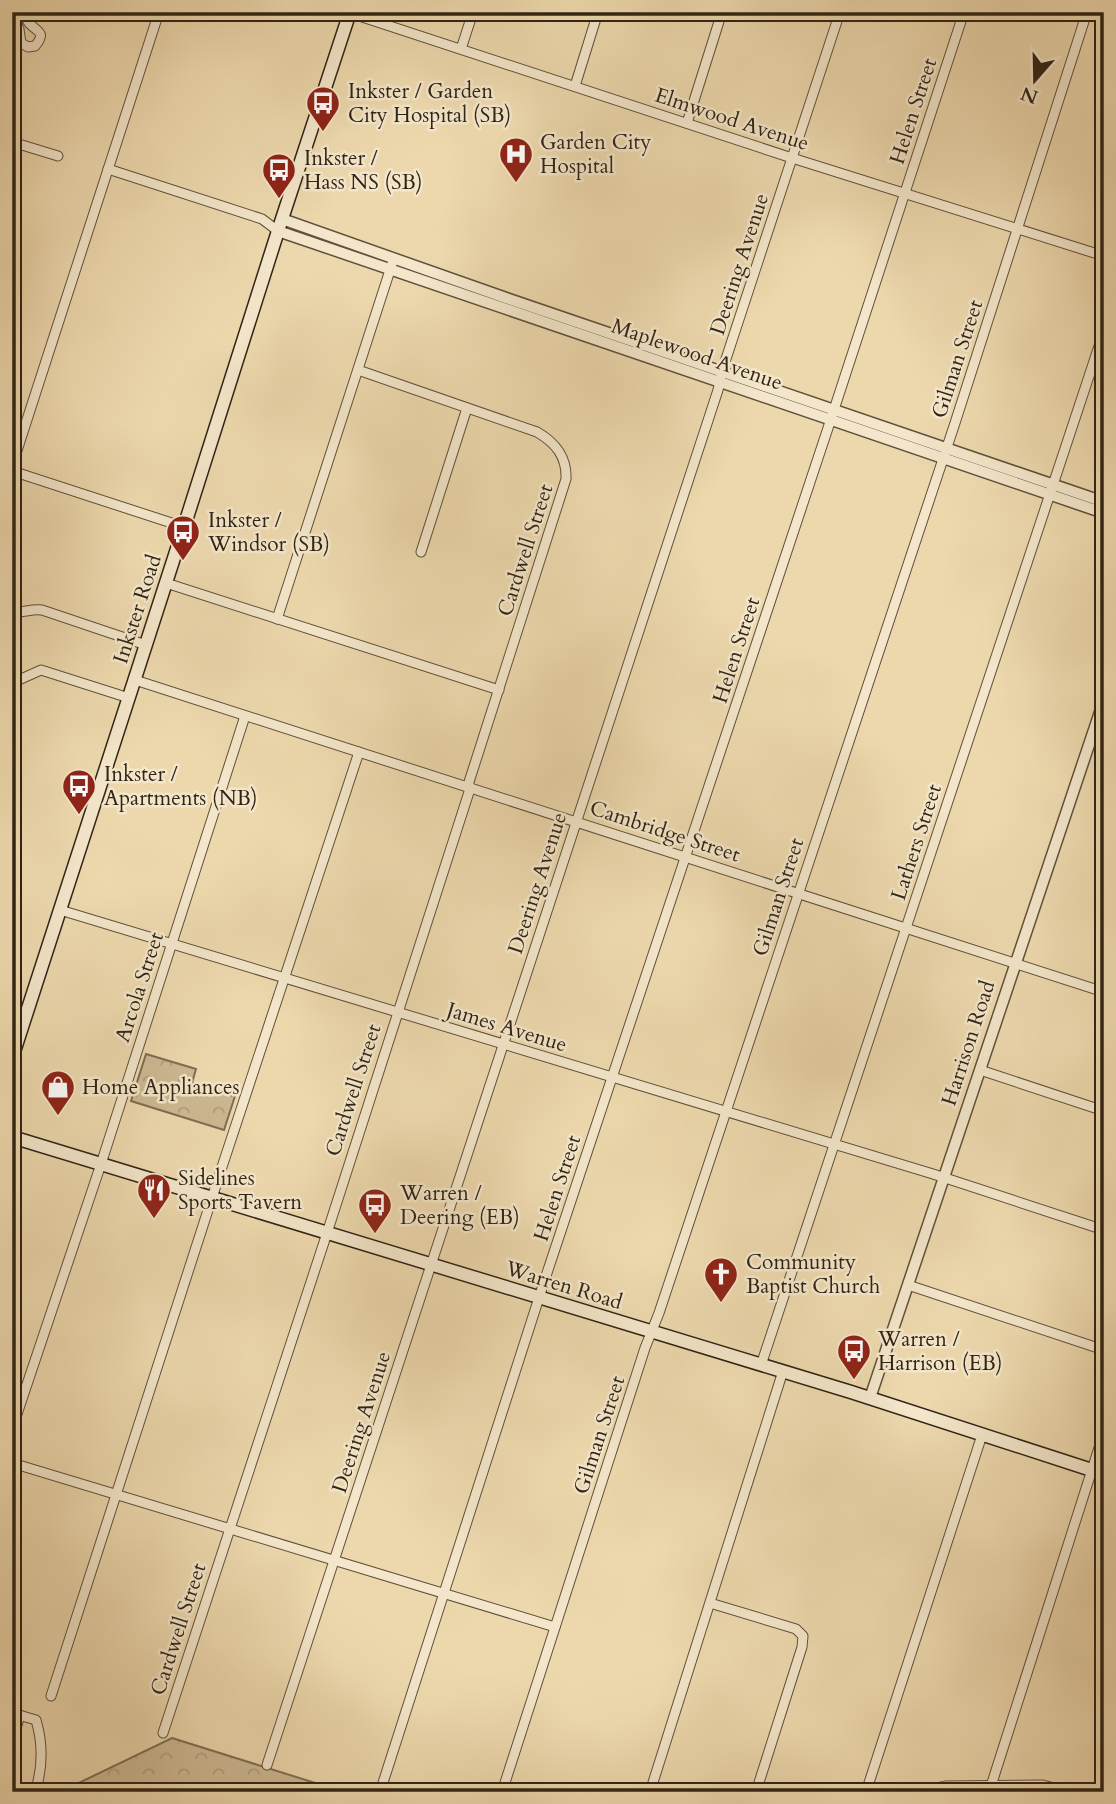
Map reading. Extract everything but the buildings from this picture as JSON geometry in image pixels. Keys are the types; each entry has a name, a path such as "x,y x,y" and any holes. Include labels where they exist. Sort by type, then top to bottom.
{"main road":[{"name":"Inkster Road","path":"12,1058 350,13"},
{"name":"Warren Road","path":"12,1137 761,1364 1097,1472"}],"street":[{"path":"12,466 159,12"},
{"path":"461,49 473,12"},
{"path":"575,86 598,12"},
{"path":"687,123 722,12"},
{"name":"Deering Avenue","path":"267,1765 840,12"},
{"name":"Helen Street","path":"380,1792 539,1297 833,415 964,12"},
{"path":"1089,12 1104,16"},
{"name":"Gilman Street","path":"502,1792 645,1348 1089,12"},
{"name":"Elmwood Avenue","path":"350,13 792,158 1104,256"},
{"path":"12,142 58,156"},
{"path":"108,169 280,225"},
{"name":"Maplewood Avenue","path":"280,225 1051,490 1104,513"},
{"path":"277,619 392,264"},
{"name":"Lathers Street","path":"761,1364 1104,331"},
{"path":"358,370 467,408 421,552"},
{"name":"Cardwell Street","path":"163,1733 327,1233 563,490 566,473 562,456 554,443 537,432 467,408"},
{"path":"12,471 184,527"},
{"name":"Maplewood Avenue","path":"1051,490 1104,502"},
{"path":"166,583 499,690"},
{"path":"12,611 41,610 146,645"},
{"path":"12,683 41,670 129,698"},
{"name":"Cambridge Street","path":"135,680 1104,992"},
{"name":"Harrison Road","path":"870,1398 1104,700"},
{"name":"Arcola Street","path":"12,1429 245,716"},
{"path":"51,1696 359,752"},
{"name":"James Avenue","path":"60,910 944,1177 1104,1230"},
{"path":"980,1070 1104,1111"},
{"path":"908,1285 1104,1350"},
{"path":"650,1792 783,1371"},
{"path":"991,1786 1097,1472 1104,1432"},
{"path":"866,1792 982,1435"},
{"path":"12,1464 555,1627"},
{"path":"710,1603 796,1629 803,1636 802,1647 756,1792"},
{"path":"12,1742 16,1714 36,1720 42,1760 35,1792"},
{"path":"918,1792 945,1786 1043,1785 1068,1792"}],"green space":[{"path":"146,1054 196,1069 192,1083 235,1096 224,1130 131,1101"},
{"path":"172,1738 344,1792 60,1792"}],"place":[{"name":"Inkster / Garden City Hospital (SB)","path":"323,133"},
{"name":"Garden City Hospital","path":"516,184"},
{"name":"Inkster / Hass NS (SB)","path":"279,200"},
{"name":"Inkster / Windsor (SB)","path":"183,562"},
{"name":"Inkster / Apartments (NB)","path":"79,816"},
{"name":"Home Appliances","path":"58,1117"},
{"name":"Sidelines Sports Tavern","path":"154,1220"},
{"name":"Warren / Deering (EB)","path":"375,1235"},
{"name":"Community Baptist Church","path":"721,1304"},
{"name":"Warren / Harrison (EB)","path":"854,1381"}]}
